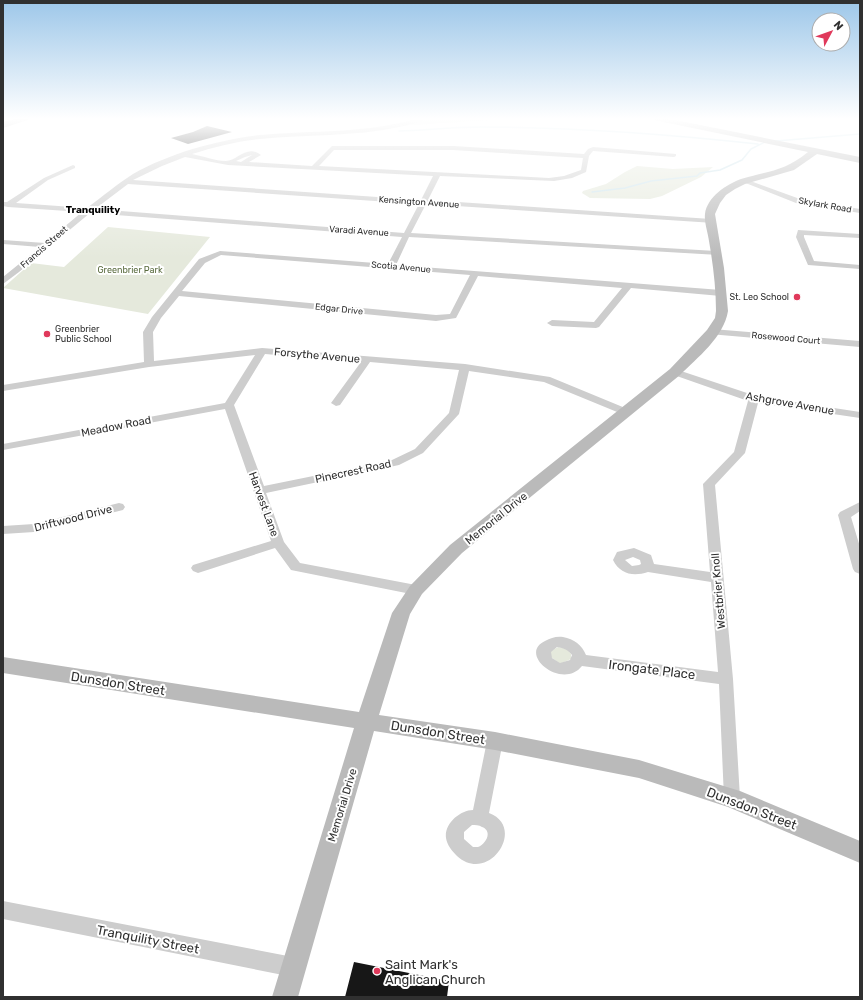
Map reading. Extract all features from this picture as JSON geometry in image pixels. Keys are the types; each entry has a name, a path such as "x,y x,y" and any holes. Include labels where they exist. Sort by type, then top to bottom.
{"main road":[{"name":"Memorial Drive","path":"285,997 367,720 401,613 416,590 456,549 675,372 704,344 722,316 721,293 710,214 712,205 728,188 745,181 787,170 797,165"},
{"name":"Dunsdon Street","path":"3,665 367,720 495,741 639,769 732,798 860,852"}],"street":[{"name":"Francis Street","path":"3,281 87,210 126,182 146,170 160,165"},
{"path":"253,165 554,180 584,171 585,165"},
{"path":"313,168 316,165"},
{"path":"6,204 46,179 73,167"},
{"path":"391,266 436,174"},
{"name":"Skylark Road","path":"745,181 799,201 860,211"},
{"name":"Kensington Avenue","path":"126,182 712,221"},
{"name":"Varadi Avenue","path":"6,204 406,235 716,254"},
{"path":"860,236 801,232 800,237 811,263 860,267"},
{"path":"3,242 46,245"},
{"name":"Scotia Avenue","path":"149,364 148,332 157,317 202,261 220,253 721,293"},
{"name":"Edgar Drive","path":"176,293 436,318 453,316 476,273"},
{"path":"552,323 596,325 629,285"},
{"name":"Rosewood Court","path":"712,332 860,344"},
{"path":"229,405 262,351"},
{"name":"Forsythe Avenue","path":"3,388 149,364 262,351 465,368 546,379 626,412"},
{"path":"336,403 367,360"},
{"name":"Pinecrest Road","path":"260,490 395,463 419,451 454,414 465,368"},
{"name":"Ashgrove Avenue","path":"675,372 754,399 860,415"},
{"name":"Westbrier Knoll","path":"732,798 726,679 708,484 739,453 754,399"},
{"name":"Meadow Road","path":"3,446 229,405"},
{"name":"Harvest Lane","path":"229,405 278,543 296,567 416,590"},
{"path":"860,506 844,515 860,569"},
{"name":"Driftwood Drive","path":"3,530 34,528 119,507"},
{"path":"198,568 278,543"},
{"path":"646,568 717,578"},
{"name":"Irongate Place","path":"578,660 726,679"},
{"path":"480,817 495,741"},
{"name":"Tranquility Street","path":"3,910 293,967"}],"green space":[{"path":"637,166 673,169 713,167 701,177 662,196 650,199 590,198 582,193 583,191 606,184"},
{"name":"Greenbrier Park","path":"108,227 210,237 148,314 3,288 31,263 64,267"},
{"path":"558,647 567,649 571,654 571,659 559,663 551,657 551,651"}],"building":[{"name":"Saint Mark's Anglican Church","path":"354,962 449,981 447,997 345,997"}],"waterway":[{"path":"592,192 625,188 651,181 697,176 700,173 720,170 732,165"}],"place":[{"name":"St. Leo School","path":"797,297"},
{"name":"Greenbrier Public School","path":"47,334"},
{"name":"Saint Mark's Anglican Church","path":"377,971"}],"district":[{"name":"Tranquility","path":"93,209"}]}
